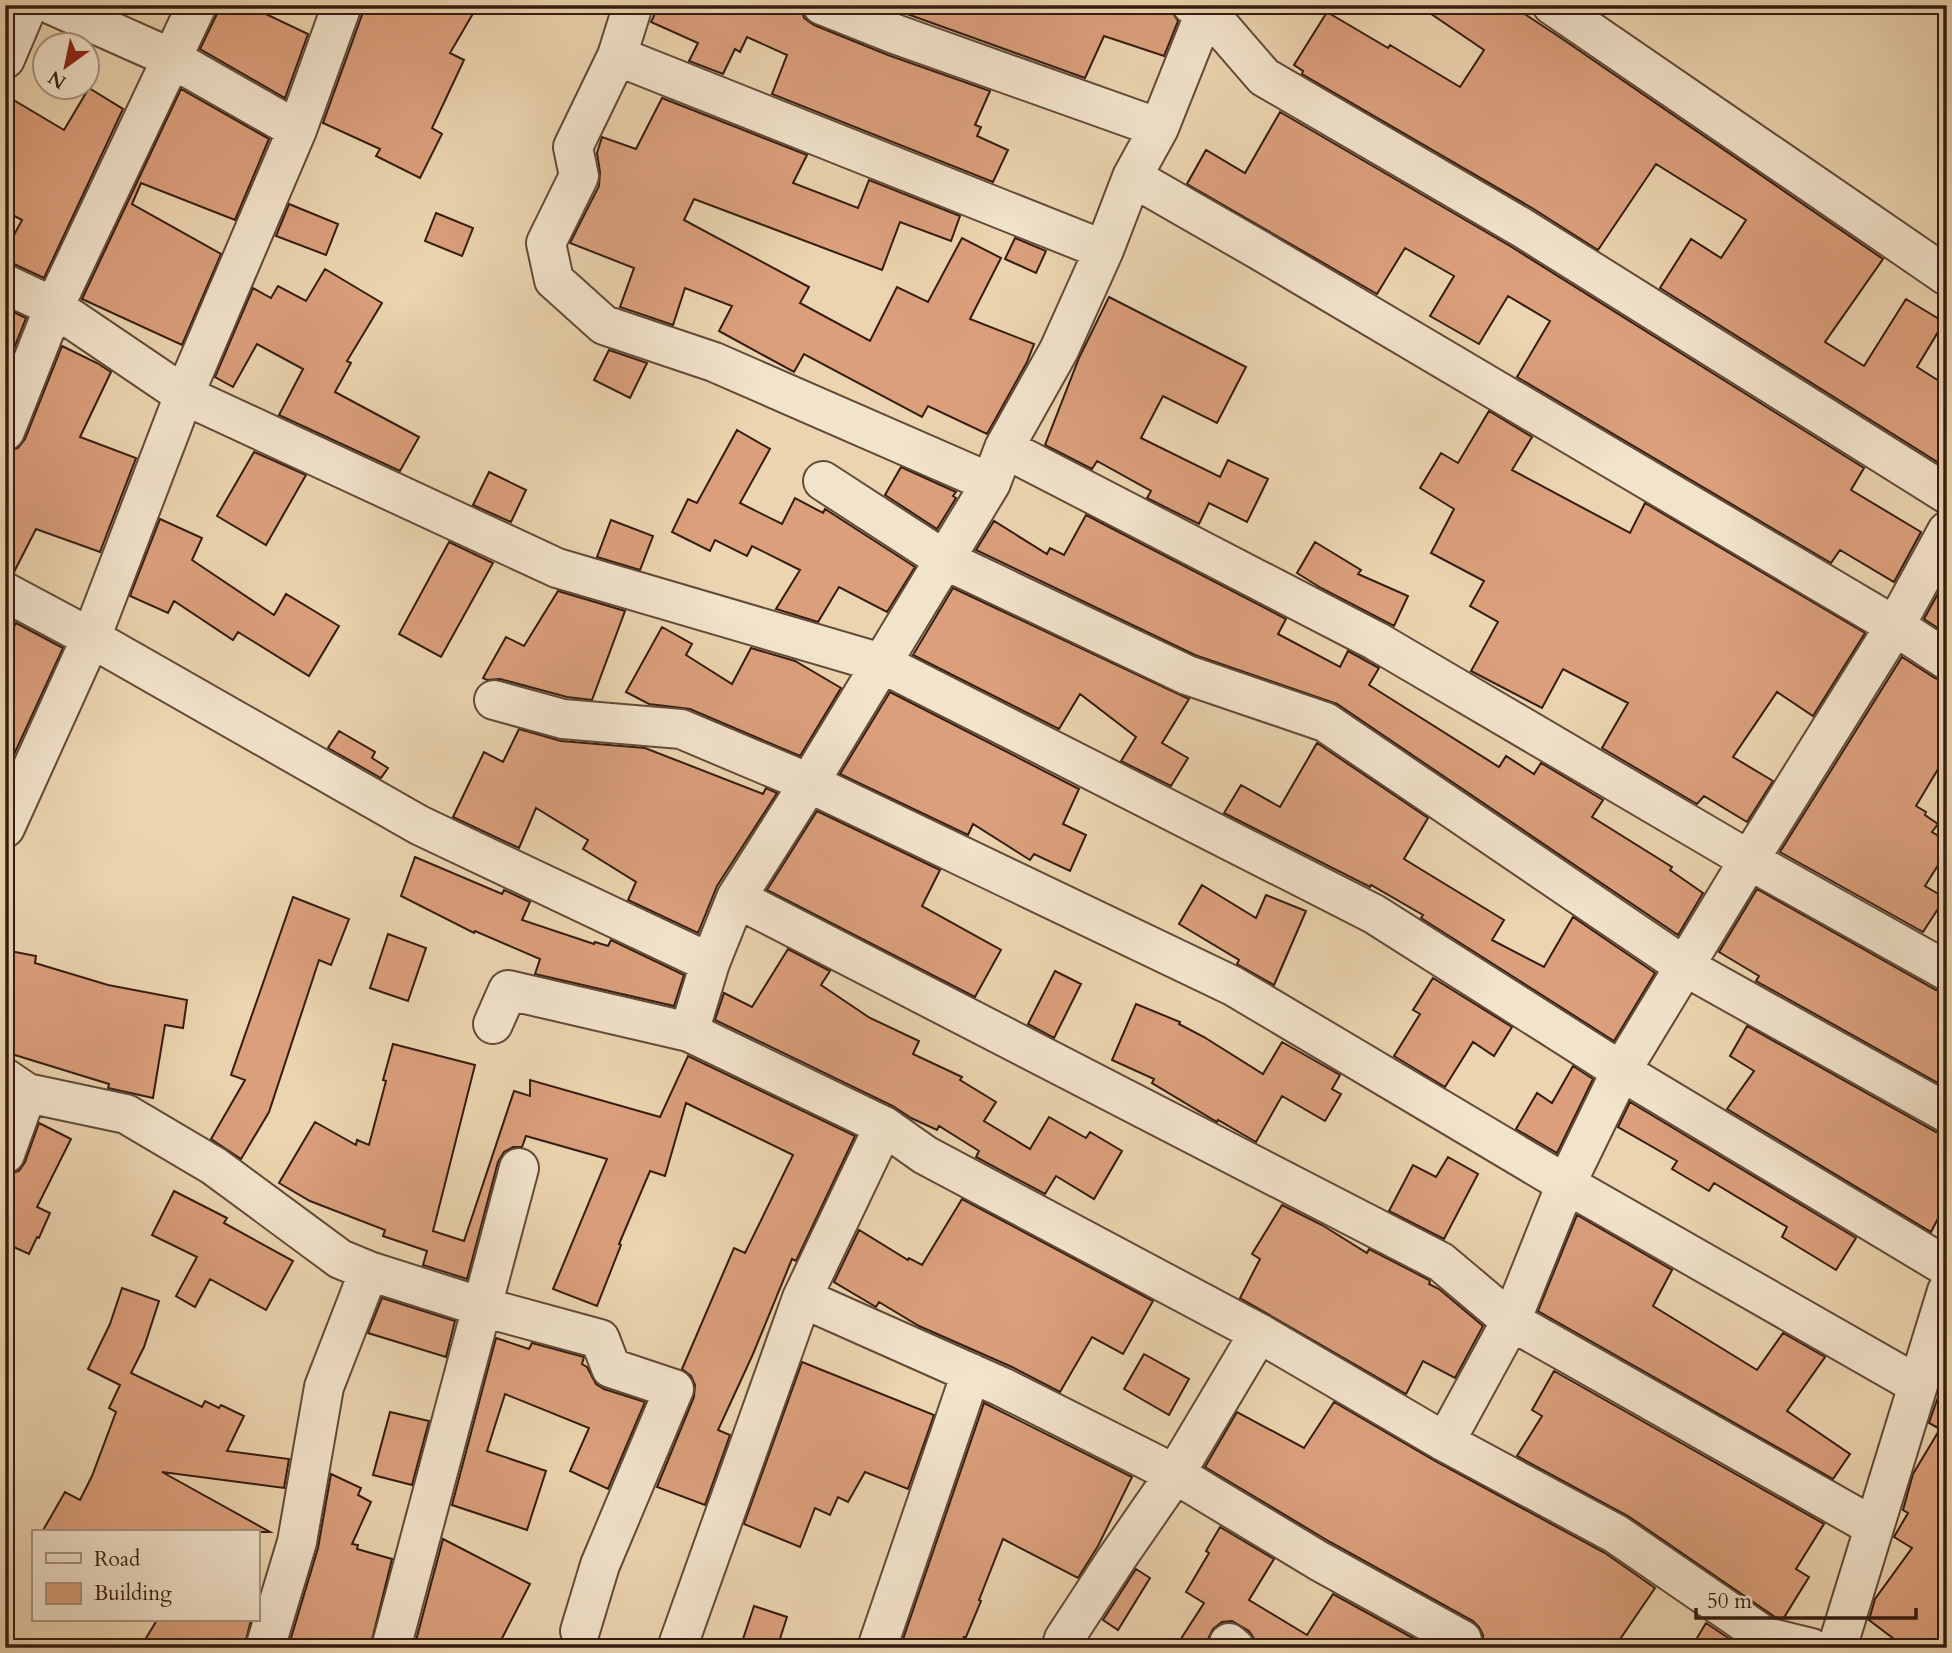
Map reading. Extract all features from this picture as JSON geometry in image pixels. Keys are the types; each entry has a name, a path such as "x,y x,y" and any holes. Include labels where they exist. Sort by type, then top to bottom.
{"street":[{"path":"5,59 28,5"},
{"path":"52,5 171,58 297,130"},
{"path":"5,432 54,307 197,5"},
{"path":"5,828 91,638 184,395 297,130 342,5"},
{"path":"633,5 617,56 573,147 579,176 546,243 554,281 604,325 714,362 991,483"},
{"path":"822,5 895,34 1159,128"},
{"path":"1552,5 1947,276"},
{"path":"690,1032 710,963 736,898 991,483 1004,448 1059,350 1104,250 1132,177 1159,128 1202,7 1264,77 1521,227 1947,494"},
{"path":"617,56 1104,250"},
{"path":"1132,177 1895,626 1947,660"},
{"path":"5,284 54,307 184,395 556,568 881,663 1374,914 1621,1071 1947,1267"},
{"path":"1004,448 1376,641 1749,860 1947,971"},
{"path":"823,481 943,559 1187,675 1325,722 1684,966 1947,1113"},
{"path":"1444,1442 1511,1321 1566,1184 1621,1071 1895,626 1947,531"},
{"path":"5,592 419,825 710,963"},
{"path":"494,699 563,719 681,729 809,783 1233,986 1566,1184 1918,1385"},
{"path":"736,898 1441,1262 1511,1321 1874,1527"},
{"path":"493,1024 508,990 690,1032 884,1126 925,1155 1259,1333 1444,1442 1616,1534 1766,1637 1811,1648"},
{"path":"5,1154 16,1086 126,1114 214,1166 340,1259 369,1272 482,1307 600,1339 611,1368 674,1389 600,1565 580,1631"},
{"path":"677,1648 802,1298 884,1126"},
{"path":"391,1648 519,1168"},
{"path":"265,1648 297,1542 324,1387 369,1272"},
{"path":"1848,1641 1874,1527 1947,1292"},
{"path":"802,1298 1002,1387 1175,1474 1462,1645"},
{"path":"1061,1648 1064,1639 1117,1558 1175,1474 1259,1333"},
{"path":"877,1648 971,1373"}],"building":[{"path":"219,5 247,5 308,34 285,98 200,49"},
{"path":"363,5 478,5 450,53 464,60 432,128 442,134 420,178 376,156 380,149 323,123 363,12"},
{"path":"659,5 801,5 804,18 814,25 888,55 990,91 975,125 981,127 977,136 1008,150 993,182 772,94 787,55 747,37 740,52 735,49 723,74 689,61 698,43 651,22"},
{"path":"882,5 1171,5 1178,21 1164,56 1104,36 1085,78"},
{"path":"1418,5 1511,5 1883,259 1825,342 1864,366 1906,299 1944,322 1917,367 1947,386 1947,468 1660,288 1691,239 1721,258 1746,220 1656,164 1598,250 1532,208 1302,74 1303,71 1294,65 1327,12 1388,48 1390,45 1460,87 1484,50"},
{"path":"181,89 269,139 235,220 141,183 132,204 221,254 182,345 82,299"},
{"path":"5,95 64,130 81,102 102,102 102,96 123,109 44,278 5,262 5,252 22,220 5,211"},
{"path":"662,98 807,155 793,183 858,208 869,180 960,216 951,241 900,222 882,270 694,199 684,220 809,287 800,303 870,341 897,287 928,302 962,238 1001,258 970,319 1034,344 1027,362 987,434 928,406 922,417 804,354 794,372 719,331 732,306 685,288 673,325 620,307 634,268 570,243 599,186 597,153 602,137 636,149"},
{"path":"1280,112 1510,246 1864,468 1851,490 1921,532 1894,582 1840,550 1831,563 1517,377 1550,321 1508,296 1479,344 1430,316 1454,276 1405,248 1377,294 1187,184 1206,150 1245,173"},
{"path":"289,204 338,224 326,255 276,236"},
{"path":"436,213 473,228 462,256 425,241"},
{"path":"1015,238 1046,251 1036,273 1005,259"},
{"path":"325,269 382,303 347,361 351,363 335,392 419,437 400,471 279,415 303,369 257,344 233,387 215,377 253,288 271,298 278,286 306,301"},
{"path":"1109,297 1246,367 1217,423 1163,396 1141,438 1220,477 1228,460 1268,479 1247,522 1209,503 1199,524 1147,498 1151,491 1097,461 1092,469 1045,445 1079,358"},
{"path":"5,308 26,318 5,371"},
{"path":"62,346 111,372 80,437 136,458 100,552 36,529 14,572 5,570 5,452 18,448 25,439"},
{"path":"609,350 647,363 630,398 594,380"},
{"path":"1489,411 1532,437 1512,470 1630,533 1645,503 1865,633 1813,716 1777,692 1733,757 1773,781 1747,822 1704,796 1697,804 1602,748 1628,703 1563,669 1542,708 1471,671 1498,622 1470,606 1484,581 1431,553 1454,509 1420,488 1441,453 1458,463"},
{"path":"737,430 770,449 740,503 782,524 795,498 823,513 825,509 915,567 887,612 839,587 818,622 776,609 800,570 752,546 747,556 715,540 710,551 672,532 688,499 697,503"},
{"path":"254,452 306,475 266,545 217,516"},
{"path":"901,467 956,492 953,496 956,498 937,529 885,495"},
{"path":"489,472 526,490 511,522 473,505"},
{"path":"1086,515 1286,619 1278,634 1340,667 1348,651 1379,668 1369,685 1499,767 1506,756 1534,774 1541,763 1603,800 1592,817 1672,867 1670,870 1703,893 1678,935 1337,704 1195,655 976,550 994,521 1047,554 1050,548 1064,555"},
{"path":"160,519 202,538 192,560 274,615 286,594 339,626 309,676 238,632 233,640 174,601 168,613 130,596"},
{"path":"611,520 653,536 640,570 597,557"},
{"path":"449,542 493,563 441,657 399,634"},
{"path":"1315,542 1361,570 1358,574 1408,596 1394,626 1297,573"},
{"path":"1947,577 1947,634 1924,619"},
{"path":"953,588 1189,699 1162,743 1188,758 1171,786 1121,761 1136,737 1080,694 1059,729 913,655"},
{"path":"558,591 625,611 592,700 567,697 500,679 483,678 506,637 524,646"},
{"path":"16,623 63,648 5,774 5,642"},
{"path":"662,627 692,644 686,655 732,684 751,648 795,661 841,688 800,756 690,709 649,704 626,692"},
{"path":"1902,657 1935,678 1947,682 1947,754 1916,806 1938,824 1932,832 1947,841 1947,851 1925,886 1945,898 1923,932 1780,852"},
{"path":"890,692 1079,789 1063,824 1086,835 1070,871 1034,854 1030,860 973,824 968,835 840,774"},
{"path":"519,729 561,741 645,748 763,794 766,788 777,793 717,886 698,933 628,900 636,882 583,849 588,840 536,808 519,848 453,817 484,752 503,762"},
{"path":"339,731 375,752 372,758 388,768 381,778 328,748"},
{"path":"1317,743 1428,818 1404,859 1504,920 1492,940 1544,967 1573,917 1655,973 1614,1041 1421,918 1423,915 1371,885 1370,887 1224,813 1241,785 1280,807"},
{"path":"817,811 940,870 922,906 1001,950 975,997 767,890"},
{"path":"415,857 502,894 504,890 530,902 522,920 594,944 595,942 608,946 611,940 684,975 674,1006 535,974 540,959 475,931 474,933 401,896"},
{"path":"1202,885 1256,918 1266,895 1306,911 1274,985 1237,964 1239,960 1179,924"},
{"path":"1757,889 1936,990 1947,993 1947,1088 1756,981 1759,976 1719,952"},
{"path":"293,897 349,919 331,965 319,960 269,1112 241,1159 211,1139 245,1080 231,1075"},
{"path":"388,934 426,948 408,1001 370,988"},
{"path":"788,949 830,971 821,985 870,1018 919,1041 913,1054 962,1077 960,1080 996,1102 984,1121 1030,1149 1049,1117 1086,1138 1090,1132 1122,1151 1094,1199 1056,1176 1045,1194 976,1157 979,1151 939,1126 937,1130 911,1118 893,1106 715,1020 724,993 752,1007"},
{"path":"5,950 36,956 35,963 108,985 187,1000 183,1028 165,1025 153,1098 108,1088 109,1084 5,1052"},
{"path":"1055,971 1081,984 1054,1038 1028,1024"},
{"path":"1433,978 1512,1027 1494,1056 1473,1042 1445,1087 1394,1056 1420,1014 1413,1010"},
{"path":"1136,1004 1180,1022 1179,1024 1263,1074 1282,1042 1340,1075 1332,1089 1341,1094 1325,1121 1282,1096 1256,1142 1152,1083 1154,1079 1112,1060"},
{"path":"1747,1026 1936,1132 1947,1135 1947,1201 1931,1232 1727,1109 1754,1071 1730,1056"},
{"path":"393,1044 475,1065 433,1231 464,1241 514,1091 530,1096 530,1080 660,1117 688,1056 855,1136 796,1261 792,1259 718,1430 730,1435 705,1505 657,1487 694,1397 695,1385 691,1376 682,1369 734,1248 745,1253 793,1155 686,1103 665,1176 650,1171 619,1244 621,1245 597,1306 553,1289 607,1159 526,1136 522,1147 513,1147 504,1152 498,1162 467,1279 423,1265 427,1251 383,1236 385,1230 310,1201 279,1183 315,1122 356,1145 357,1140 369,1145"},
{"path":"1573,1066 1593,1079 1557,1153 1516,1129 1537,1093 1552,1103"},
{"path":"1630,1102 1856,1238 1836,1270 1782,1237 1787,1227 1714,1183 1709,1191 1672,1169 1677,1161 1618,1127"},
{"path":"39,1123 71,1139 37,1207 50,1213 29,1254 5,1243 5,1175 19,1171 25,1162"},
{"path":"1448,1157 1478,1174 1444,1239 1389,1211 1413,1165 1436,1177"},
{"path":"174,1191 227,1218 224,1223 293,1261 266,1310 210,1279 195,1307 176,1296 197,1257 152,1235"},
{"path":"962,1199 1153,1301 1123,1354 1092,1337 1060,1392 1012,1367 919,1326 879,1302 876,1307 834,1282 859,1230 908,1260 909,1258 922,1265"},
{"path":"1282,1205 1322,1225 1367,1253 1369,1249 1429,1280 1429,1284 1439,1289 1483,1326 1455,1378 1423,1361 1406,1394 1240,1298 1260,1259 1252,1254"},
{"path":"1577,1215 1672,1270 1653,1306 1757,1370 1783,1333 1825,1357 1787,1411 1850,1454 1833,1479 1538,1311"},
{"path":"122,1288 159,1301 144,1347 131,1373 202,1407 205,1401 244,1416 227,1451 289,1459 284,1488 162,1472 270,1532 43,1530 65,1492 80,1500 116,1412 109,1408 120,1385 88,1369 110,1324"},
{"path":"382,1298 455,1321 446,1357 368,1333"},
{"path":"496,1338 529,1349 532,1343 584,1357 582,1364 587,1367 596,1384 645,1402 608,1489 570,1471 589,1428 505,1394 487,1451 546,1471 527,1530 452,1505"},
{"path":"1144,1354 1189,1379 1169,1415 1124,1389"},
{"path":"802,1362 934,1415 908,1489 865,1472 848,1502 838,1497 830,1515 815,1508 800,1547 744,1524"},
{"path":"1554,1371 1824,1524 1796,1569 1809,1577 1783,1619 1775,1617 1628,1516 1517,1456 1542,1416 1532,1410"},
{"path":"1947,1371 1947,1648 1906,1648 1869,1620 1875,1599 1912,1548 1894,1537 1908,1513 1903,1510 1913,1474 1940,1429 1929,1423"},
{"path":"1334,1402 1435,1461 1605,1553 1655,1588 1614,1648 1483,1648 1483,1635 1473,1621 1330,1542 1205,1467 1237,1412 1304,1448"},
{"path":"984,1403 1132,1477 1098,1546 1078,1578 1003,1539 979,1600 981,1601 959,1648 900,1648"},
{"path":"390,1412 429,1421 412,1485 373,1475"},
{"path":"331,1474 361,1488 358,1495 371,1502 352,1544 358,1545 357,1549 392,1559 370,1648 288,1648 318,1548"},
{"path":"1220,1527 1274,1559 1249,1600 1307,1635 1333,1594 1431,1648 1256,1648 1255,1640 1249,1631 1232,1621 1222,1622 1213,1629 1208,1639 1208,1648 1175,1648 1204,1603 1186,1592 1209,1553 1206,1551"},
{"path":"443,1539 530,1584 497,1648 414,1648"},
{"path":"1136,1569 1150,1578 1118,1630 1103,1620"},
{"path":"754,1606 787,1617 777,1648 740,1648"},
{"path":"156,1622 250,1622 244,1648 140,1648"},
{"path":"1706,1623 1743,1648 1691,1648"}]}
